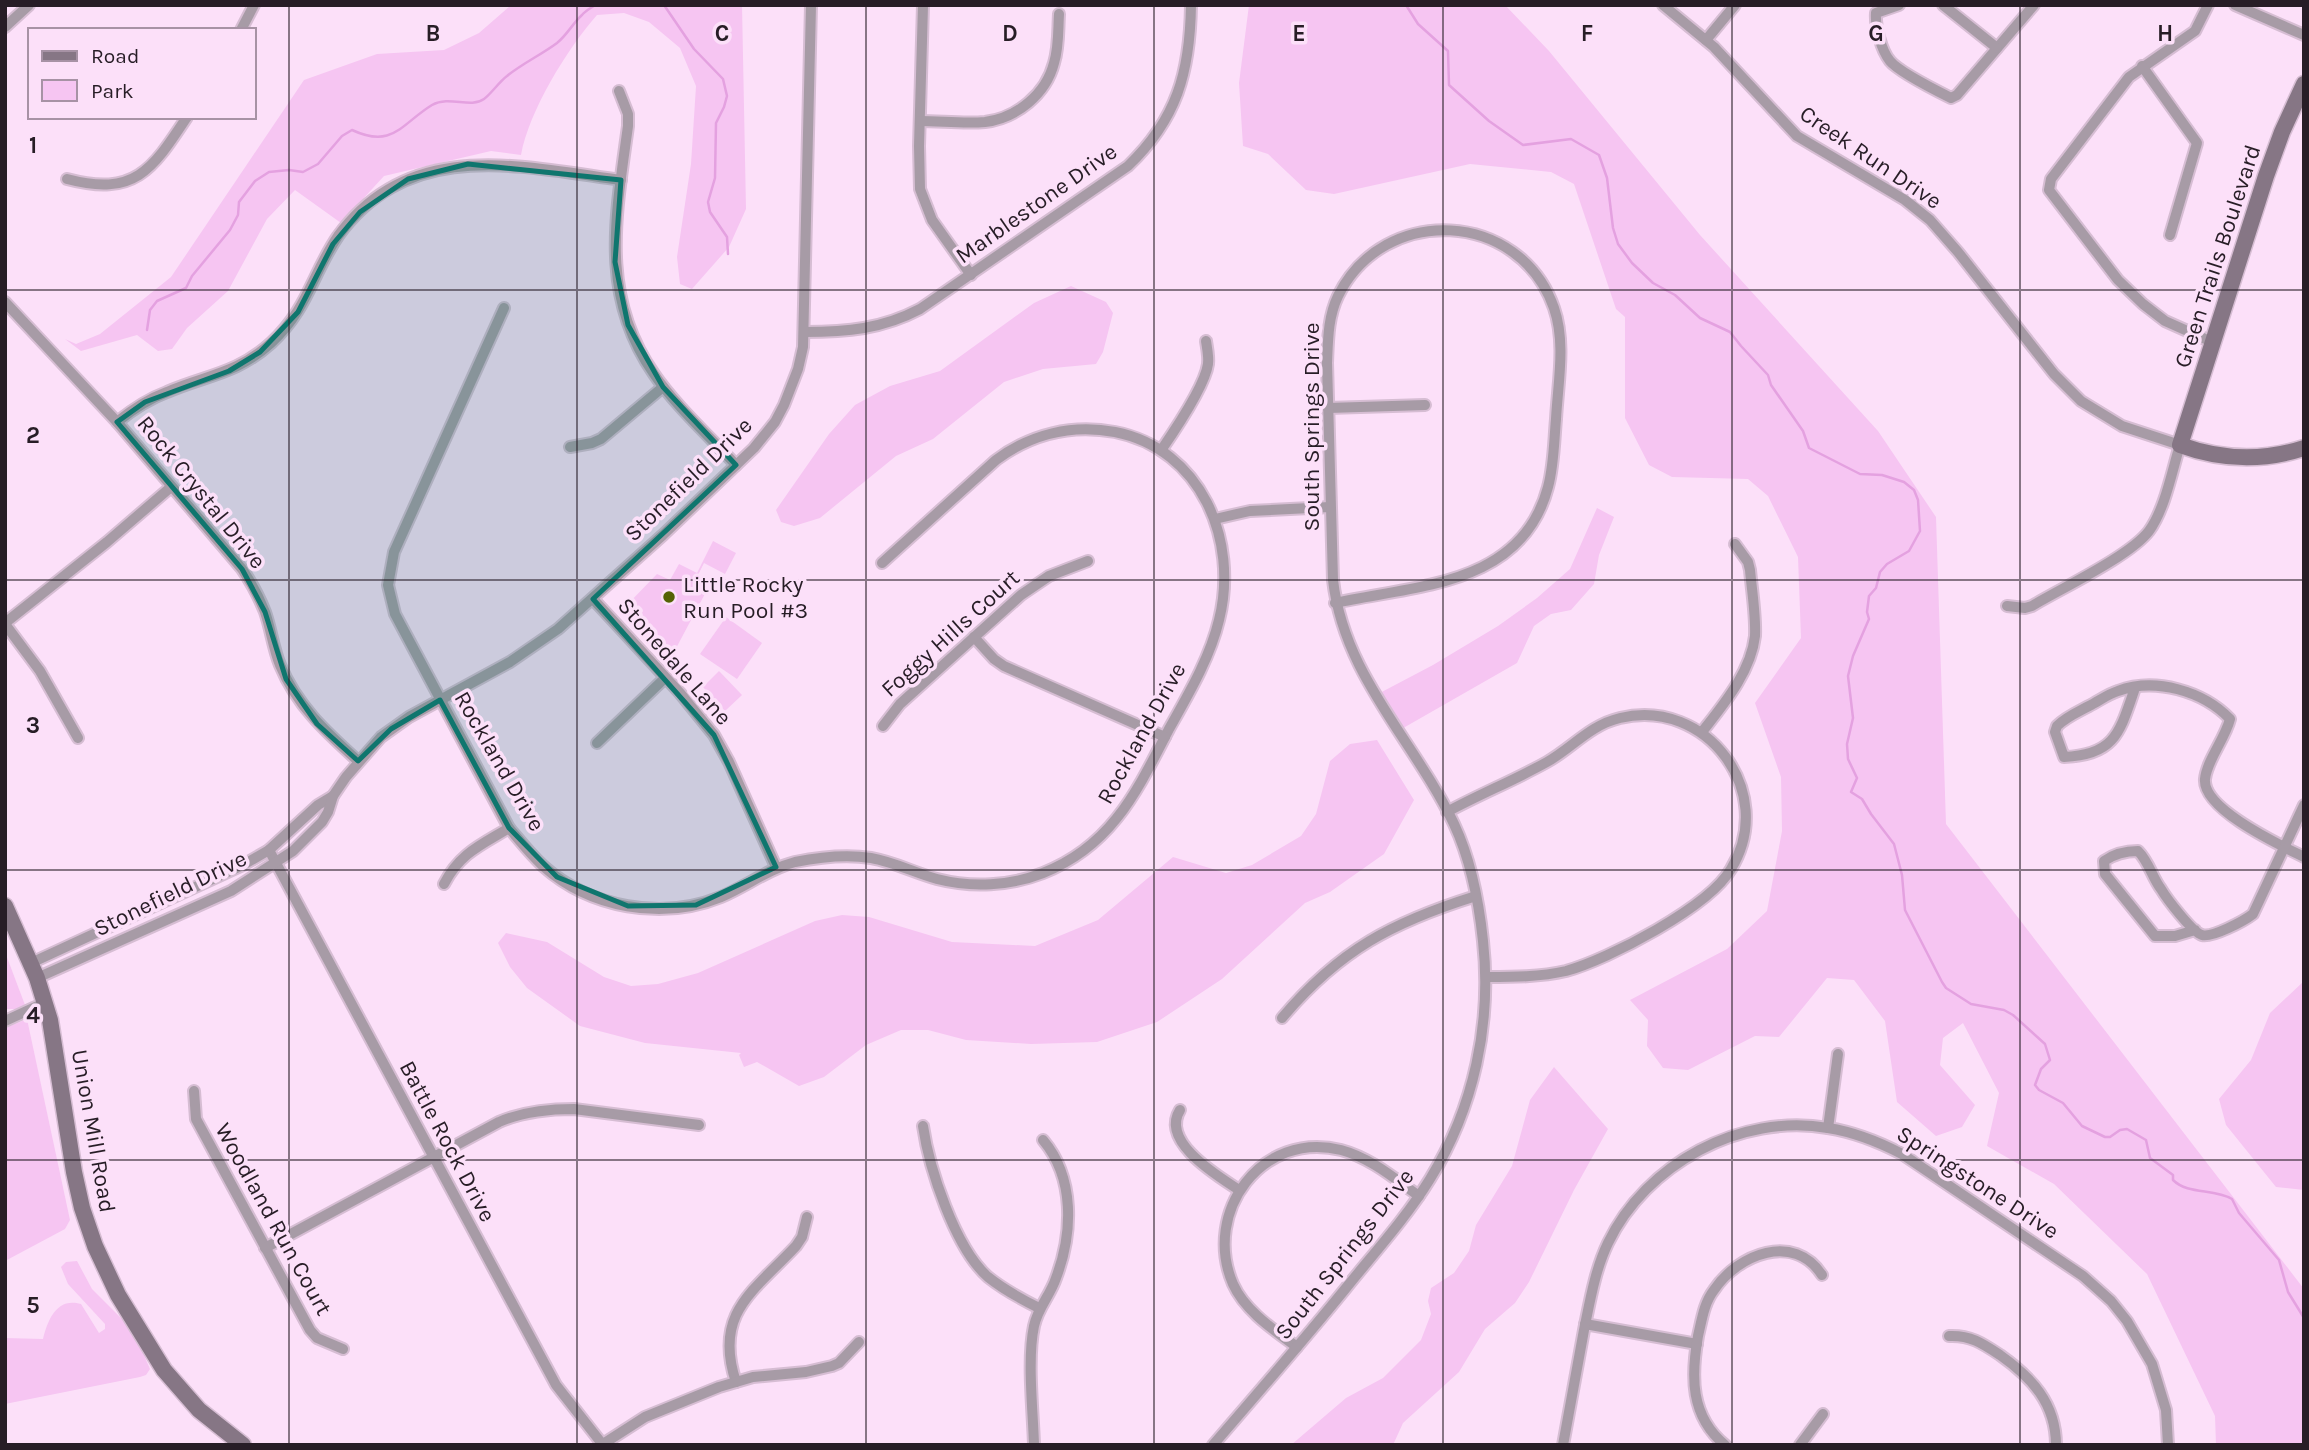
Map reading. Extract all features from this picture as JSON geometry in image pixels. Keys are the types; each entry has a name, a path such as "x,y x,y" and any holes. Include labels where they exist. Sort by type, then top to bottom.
{"street":[{"path":"5,27 29,5"},
{"path":"242,28 254,5"},
{"name":"Stonefield Drive","path":"34,970 231,891 276,864 314,831 328,812 333,796 358,761 391,729 530,650 593,598 763,438 784,405 798,369 804,331 811,5"},
{"path":"923,5 919,177 923,200 932,220 971,275"},
{"name":"Marblestone Drive","path":"804,331 853,331 890,323 920,309 1114,178 1152,141 1168,117 1182,85 1189,52 1191,5"},
{"name":"Creek Run Drive","path":"1662,5 1706,40 1797,136 1905,200 1930,220 2054,374 2081,401 2122,426 2180,445"},
{"path":"1706,40 1735,5"},
{"path":"1899,5 1876,13 1884,50 1890,61 1951,98 1957,95 2034,5"},
{"path":"1943,5 1997,48"},
{"path":"2208,5 2195,31 2129,77 2051,179 2049,190 2118,280 2143,304 2165,321 2212,342"},
{"path":"2235,5 2304,35"},
{"path":"920,121 987,122 1007,116 1026,105 1042,88 1053,67 1057,52 1059,14"},
{"path":"2143,66 2197,143 2170,235"},
{"name":"Green Trails Boulevard","path":"2180,445 2266,176 2304,84"},
{"path":"619,91 628,114 615,241 621,303 638,347 663,387 736,465"},
{"path":"67,179 105,186 143,173 162,155 186,119"},
{"path":"117,422 145,402 169,390 214,377 238,366 270,344 298,312 326,256 351,221 382,194 408,179 445,167 485,164 621,180"},
{"name":"South Springs Drive","path":"1213,1445 1297,1347 1419,1196 1447,1150 1469,1094 1482,1035 1487,977 1476,896 1455,826 1362,671 1343,632 1335,603 1330,507 1328,328 1343,287 1371,255 1389,243 1411,234 1455,230 1498,243 1518,257 1535,274 1547,293 1559,329 1551,477 1543,502 1530,527 1504,555 1471,574 1335,603"},
{"name":"Rock Crystal Drive","path":"5,302 117,422 250,581 265,612 278,661 295,695 317,724 358,761"},
{"name":"Rockland Drive","path":"503,308 394,552 389,567 389,594 395,614 509,828 528,851 557,877 591,895 628,906 663,909 696,905 723,896 776,867 810,859 847,856 872,859 968,884 1004,883 1040,875 1079,855 1111,827 1131,800 1165,737 1208,652 1220,618 1224,570 1220,537 1215,519 1190,476 1162,449 1131,436 1098,429 1065,430 1033,439 996,460 882,563"},
{"path":"1162,449 1206,372 1206,341"},
{"path":"570,447 601,439 663,387"},
{"path":"1328,408 1425,405"},
{"path":"2007,606 2032,606 2140,541 2157,517 2180,445 2206,454 2241,458 2277,455 2304,448"},
{"path":"78,738 40,671 5,624 171,487"},
{"path":"1215,519 1251,511 1330,507"},
{"path":"1702,732 1743,672 1754,643 1755,622 1750,570 1748,562 1735,544"},
{"name":"Foggy Hills Court","path":"883,726 900,704 1034,585 1088,561"},
{"name":"Stonedale Lane","path":"593,598 705,723 722,748 776,867"},
{"path":"974,637 1004,666 1165,737"},
{"path":"597,743 665,678"},
{"path":"2135,688 2113,742 2103,748 2064,757 2055,732 2057,726 2119,690 2156,685 2171,687 2204,701 2230,719 2205,777 2205,790 2210,798 2247,827 2304,857"},
{"path":"1447,812 1548,761 1587,733 1620,718 1636,716 1679,721 1702,732 1731,764 1740,784 1746,822 1742,846 1732,869 1721,884 1695,905 1620,949 1566,971 1487,977"},
{"name":"Stonefield Drive","path":"34,970 222,877 268,850 318,805 333,796"},
{"path":"2195,930 2175,936 2155,936 2105,874 2104,862 2112,856 2138,851 2144,857 2160,889 2195,930 2202,936 2209,935 2244,921 2253,914 2304,805"},
{"path":"444,884 455,864 509,828"},
{"name":"Battle Rock Drive","path":"268,850 556,1385 603,1444"},
{"path":"1282,1018 1327,971 1363,944 1414,917 1476,896"},
{"name":"Union Mill Road","path":"5,906 34,970 44,1003 54,1041 74,1172 87,1226 99,1256 118,1294 164,1370 200,1410 243,1445"},
{"path":"5,1021 44,1003"},
{"path":"1828,1128 1838,1054"},
{"name":"Woodland Run Court","path":"194,1091 196,1119 312,1334 343,1349"},
{"path":"264,1248 506,1119 553,1109 574,1109 699,1125"},
{"path":"1180,1110 1177,1114 1177,1127 1186,1148 1206,1168 1239,1190"},
{"path":"923,1126 927,1153 960,1241 988,1277 1039,1308"},
{"name":"Springstone Drive","path":"1563,1445 1595,1279 1608,1243 1634,1202 1670,1168 1700,1150 1746,1132 1784,1127 1828,1128 1868,1138 1902,1154 2097,1287 2127,1321 2152,1364 2166,1410 2168,1445"},
{"path":"1034,1445 1031,1340 1039,1308 1056,1281 1064,1255 1068,1226 1065,1184 1059,1161 1044,1140"},
{"path":"1297,1347 1249,1307 1234,1286 1227,1269 1224,1251 1225,1225 1239,1190 1255,1172 1274,1159 1292,1152 1322,1148 1341,1150 1365,1159 1419,1196"},
{"path":"736,1382 728,1350 736,1312 802,1237 807,1217"},
{"path":"1725,1445 1707,1426 1697,1404 1693,1386 1697,1343 1711,1294 1726,1275 1745,1261 1769,1253 1792,1252 1814,1263 1822,1275"},
{"path":"1586,1324 1697,1343"},
{"path":"1949,1336 1963,1335 1977,1340 2029,1377 2050,1409 2056,1445"},
{"path":"603,1444 645,1417 736,1382 832,1366 839,1363 859,1342"},
{"path":"1800,1445 1823,1413"}],"highlighted area":[{"path":"468,164 621,180 615,262 628,325 663,387 736,465 593,599 714,735 776,867 696,905 628,906 557,877 509,828 440,700 391,729 358,761 317,724 286,679 265,612 242,569 117,422 145,402 229,371 260,352 298,312 333,244 360,212 408,179"}],"green space":[{"path":"511,5 742,5 746,209 729,247 692,289 680,284 677,257 691,164 696,86 680,48 649,22 624,13 597,15 551,81 532,119 521,155 491,151 384,176 341,223 295,190 267,219 228,291 187,328 172,349 158,351 137,335 81,351 65,339 76,344 100,334 171,277 304,80 377,54 444,50 479,33"},
{"path":"1249,5 1505,5 1549,51 1700,235 1878,431 1936,517 1946,824 2304,1289 2304,1445 2216,1445 2215,1416 2147,1274 2054,1184 1987,1146 1999,1093 1963,1023 1943,1038 1940,1065 1975,1105 1962,1127 1936,1136 1897,1102 1885,1021 1854,980 1827,978 1779,1037 1755,1036 1688,1070 1663,1068 1647,1046 1648,1020 1630,1000 1727,949 1767,911 1782,831 1781,777 1755,703 1801,638 1798,557 1768,496 1748,479 1672,477 1649,465 1625,418 1625,317 1616,309 1574,184 1551,172 1470,164 1334,194 1306,190 1268,154 1243,146 1239,83"},
{"path":"1071,286 1106,302 1113,313 1103,352 1096,364 1043,369 1004,382 933,439 896,456 820,518 794,526 781,522 776,510 829,434 855,405 890,386 940,371 1034,303"},
{"path":"1597,508 1614,517 1599,555 1594,584 1571,610 1551,614 1534,626 1517,663 1398,731 1376,695 1498,626 1537,598 1570,569"},
{"name":"Little Rocky Run Pool #3","path":"713,541 736,553 725,574 704,563 698,575 702,577 698,585 707,590 674,652 627,605 657,574 670,580 679,564 697,573"},
{"path":"726,617 762,643 737,679 700,654"},
{"path":"719,671 742,695 725,711 703,687"},
{"path":"1377,740 1414,800 1384,854 1330,892 1305,903 1222,979 1157,1022 1097,1042 1031,1044 966,1040 928,1030 901,1030 866,1045 824,1077 799,1086 757,1062 744,1067 739,1055 741,1053 645,1043 580,1026 527,988 510,967 498,943 506,933 547,942 604,977 631,986 658,984 698,973 815,921 842,915 869,917 952,942 1035,946 1098,920 1173,857 1226,873 1252,865 1301,836 1316,814 1330,761 1350,744"},
{"path":"5,952 25,1005 18,1009 5,1009"},
{"path":"2304,981 2304,1190 2276,1187 2226,1125 2219,1099 2251,1060 2270,1013"},
{"path":"27,1019 70,1220 65,1229 5,1261 5,1028"},
{"path":"1554,1067 1608,1129 1574,1190 1529,1282 1515,1303 1485,1329 1459,1372 1403,1423 1393,1445 1291,1445 1346,1398 1383,1378 1421,1340 1431,1314 1428,1301 1431,1288 1454,1273 1469,1251 1476,1225 1512,1166 1530,1100"},
{"path":"77,1261 92,1289 133,1330 150,1369 146,1375 140,1377 5,1404 5,1338 43,1339 55,1311 73,1303 81,1304 99,1333 105,1329 105,1324 68,1284 61,1267 66,1262"}],"waterway":[{"path":"147,330 150,310 157,301 186,288 192,276 230,230 238,215 239,202 255,181 269,172 303,172 318,164 342,136 352,130 377,137 387,135 396,132 439,102 472,103 484,99 507,76 557,43 583,14 595,5"},
{"path":"664,5 694,49 723,79 727,96 716,123 715,178 708,202 710,212 727,237 728,254"},
{"path":"1406,5 1418,24 1448,51 1449,85 1489,121 1523,145 1571,139 1599,155 1607,178 1613,228 1618,244 1632,263 1653,283 1675,295 1700,318 1730,332 1768,375 1771,385 1803,431 1809,448 1860,474 1882,475 1904,482 1914,490 1918,500 1920,531 1909,551 1887,564 1880,572 1876,588 1869,596 1869,619 1853,656 1848,676 1853,718 1847,744 1848,759 1857,778 1851,792 1862,799 1894,844 1902,875 1905,910 1946,988 1971,1004 2004,1010 2013,1015 2045,1044 2050,1060 2041,1069 2035,1085 2039,1090 2063,1103 2082,1126 2105,1137 2127,1129 2146,1140 2150,1158 2173,1175 2173,1180 2179,1185 2232,1199 2239,1213 2279,1260 2288,1292 2304,1318"}],"place":[{"name":"Little Rocky Run Pool #3","path":"669,597"}]}
